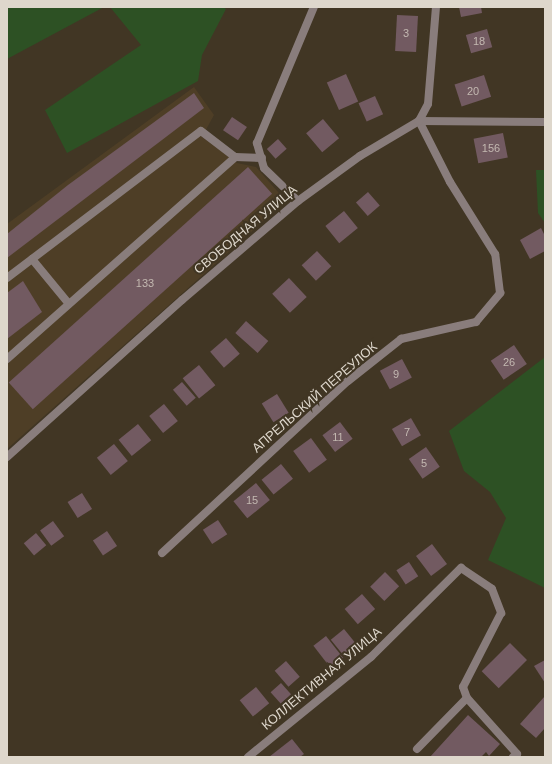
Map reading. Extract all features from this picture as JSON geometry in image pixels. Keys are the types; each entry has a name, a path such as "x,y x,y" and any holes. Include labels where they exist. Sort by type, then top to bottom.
{"street":[{"path":"298,201 264,168 258,143 314,7"},
{"path":"436,7 428,104 419,121 545,122"},
{"name":"СВОБОДНАЯ УЛИЦА","path":"7,457 182,300 298,201 360,156 419,121"},
{"name":"АПРЕЛЬСКИЙ ПЕРЕУЛОК","path":"162,553 348,381 401,339 476,322 500,293 495,254 450,182 419,121"},
{"path":"7,278 201,131 234,156 262,158"},
{"path":"7,359 234,156"},
{"path":"32,259 69,304"},
{"name":"КОЛЛЕКТИВНАЯ УЛИЦА","path":"248,757 371,657 461,568 492,589 501,612 463,687 467,698"},
{"path":"417,749 467,698 517,754 513,757"}],"shaded area":[{"path":"194,87 214,115 202,137 237,163 256,167 286,201 7,449 7,224"}],"green space":[{"path":"7,7 104,7 7,59"},
{"path":"110,7 223,7 226,9 202,55 198,81 67,153 45,110 141,45"},
{"path":"536,170 545,170 545,223 538,213"},
{"path":"545,357 545,588 488,560 506,518 490,492 464,471 449,431"}],"building":[{"path":"459,7 481,7 482,13 461,17"},
{"path":"397,15 418,16 416,52 395,51"},
{"path":"487,29 492,47 471,53 466,35"},
{"path":"346,74 358,101 339,110 327,83"},
{"path":"484,75 491,97 462,106 455,85"},
{"path":"194,93 204,108 7,258 7,234 68,185"},
{"path":"375,96 383,114 367,122 359,103"},
{"path":"232,117 247,127 238,140 223,130"},
{"path":"323,119 339,138 322,152 306,133"},
{"path":"503,133 508,158 478,163 474,139"},
{"path":"278,139 287,149 276,159 267,149"},
{"path":"248,167 272,194 33,409 9,382"},
{"path":"368,192 380,206 368,216 356,202"},
{"path":"344,211 358,228 339,243 325,226"},
{"path":"541,228 545,236 545,251 530,259 520,240"},
{"path":"317,251 331,266 316,281 302,265"},
{"path":"289,278 307,297 290,313 272,294"},
{"path":"23,281 42,312 7,339 7,293"},
{"path":"246,321 268,341 258,353 235,333"},
{"path":"226,338 240,354 224,368 210,352"},
{"path":"514,345 527,364 504,380 491,361"},
{"path":"402,359 412,378 390,389 380,371"},
{"path":"199,365 215,385 199,398 183,378"},
{"path":"182,382 196,398 187,406 173,390"},
{"path":"277,394 289,413 273,422 262,404"},
{"path":"164,404 178,421 163,433 149,416"},
{"path":"411,418 421,435 402,446 392,429"},
{"path":"340,422 353,439 335,452 322,435"},
{"path":"138,424 151,440 132,456 119,440"},
{"path":"311,438 327,460 309,473 293,451"},
{"path":"114,444 128,461 111,475 97,458"},
{"path":"426,447 440,467 423,479 409,459"},
{"path":"281,464 293,479 274,494 262,480"},
{"path":"256,483 270,500 247,518 233,501"},
{"path":"82,493 92,509 78,518 68,502"},
{"path":"218,520 227,534 212,544 203,530"},
{"path":"53,521 64,536 51,546 40,530"},
{"path":"107,531 117,546 103,555 93,541"},
{"path":"36,533 46,545 34,556 24,543"},
{"path":"432,544 447,564 431,576 416,556"},
{"path":"409,562 418,576 406,584 396,570"},
{"path":"385,572 399,586 384,601 370,587"},
{"path":"362,594 375,609 358,624 345,609"},
{"path":"344,629 357,645 344,656 331,640"},
{"path":"326,636 343,658 331,668 313,646"},
{"path":"510,643 527,660 499,688 482,671"},
{"path":"545,660 545,683 534,666"},
{"path":"286,661 300,677 288,687 275,671"},
{"path":"281,683 291,694 281,704 271,692"},
{"path":"256,687 269,703 253,717 240,700"},
{"path":"545,696 545,728 536,738 520,724"},
{"path":"468,715 500,744 489,756 486,752 481,757 430,757"},
{"path":"292,739 304,754 300,757 269,757"}]}
